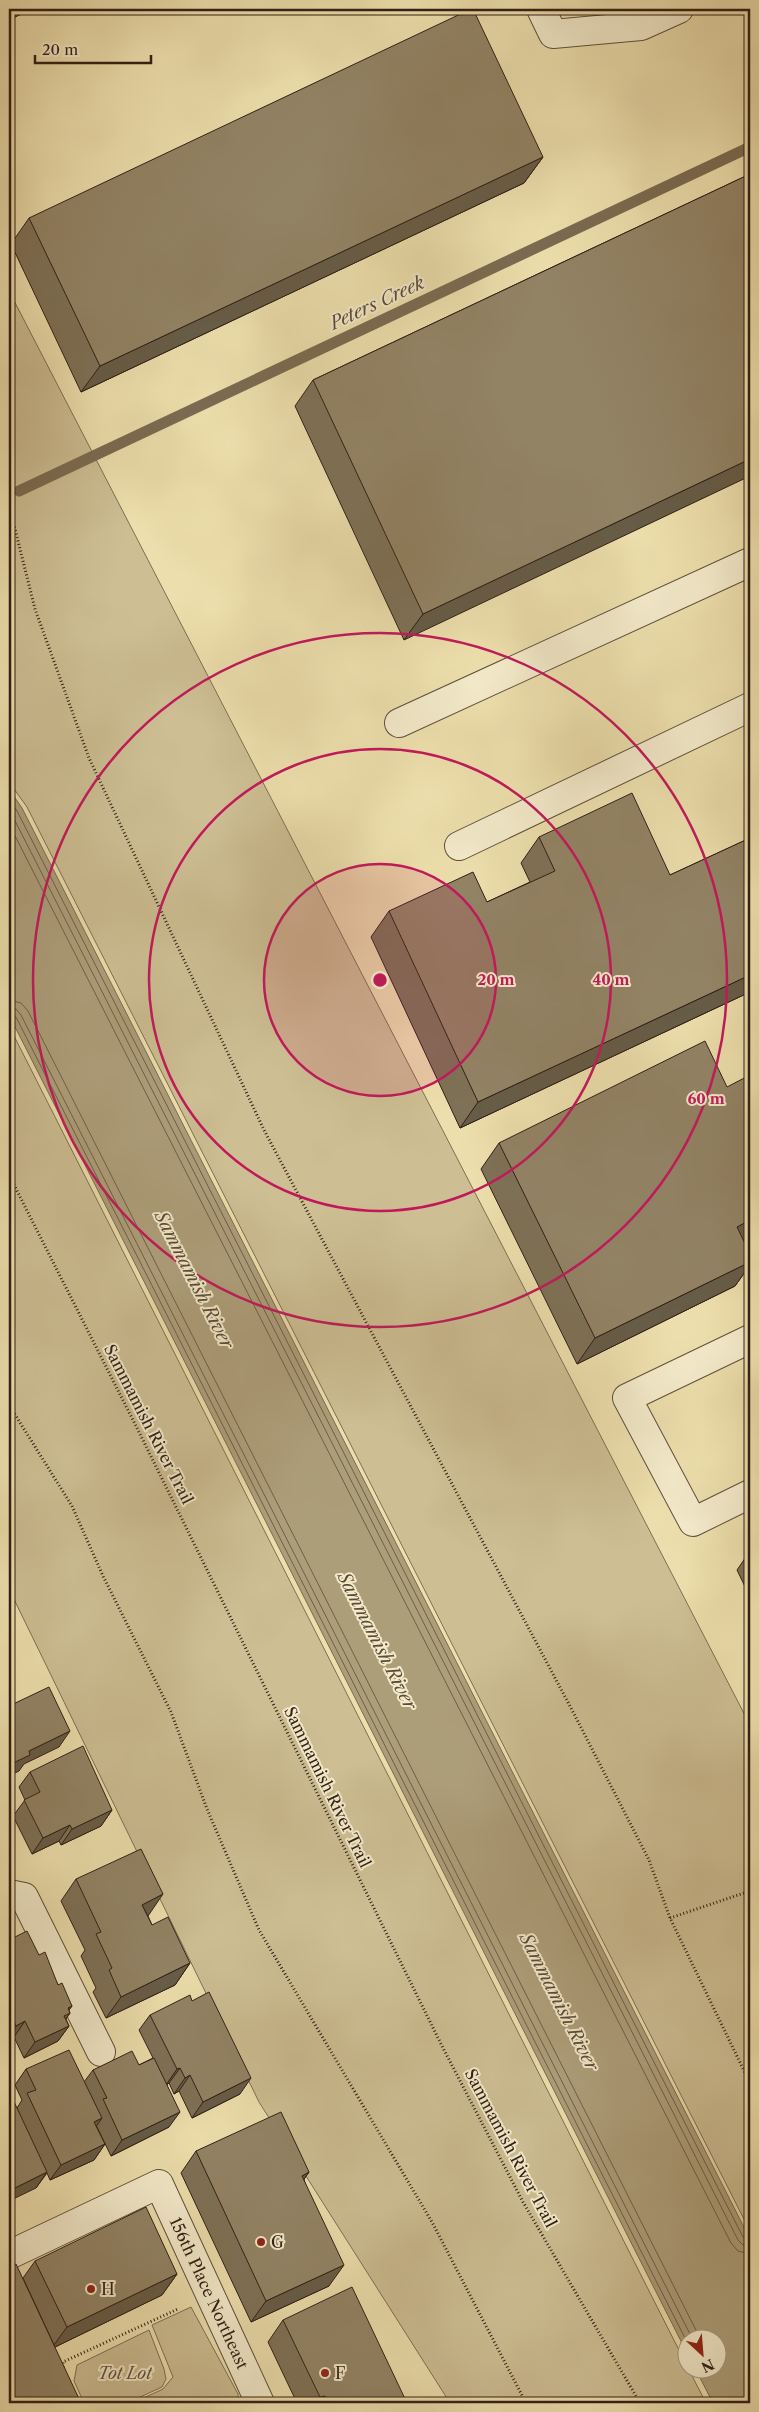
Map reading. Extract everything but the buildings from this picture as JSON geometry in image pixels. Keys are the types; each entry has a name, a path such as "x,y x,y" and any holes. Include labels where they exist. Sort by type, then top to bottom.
{"street":[{"path":"541,9 553,34 641,26 679,9"},
{"path":"399,723 750,562"},
{"path":"459,846 750,707"},
{"path":"750,1339 627,1398 693,1522 750,1494"},
{"path":"9,1894 24,1897 101,2052"},
{"name":"156th Place Northeast","path":"9,2255 159,2184 260,2403"}],"path":[{"path":"9,518 14,526 35,609 89,758 264,1130 649,1860 670,1918 750,2084"},
{"name":"Sammamish River Trail","path":"9,1175 136,1426 444,2048 524,2202 640,2403"},
{"path":"9,1405 72,1506 103,1576 171,1712 207,1809 260,1930 432,2222 526,2403"},
{"path":"670,1918 744,1893 750,1888"},
{"path":"62,2373 63,2362 181,2307"}],"green space":[{"path":"9,291 750,1725 750,2231 27,807 9,782"},
{"path":"9,1026 676,2344 676,2380 694,2380 706,2403 450,2403 259,2102 9,1589"},
{"path":"191,2307 238,2394 239,2403 133,2403 163,2389 173,2377 152,2325"},
{"name":"Tot Lot","path":"149,2330 164,2369 166,2379 162,2387 127,2403 84,2403 74,2381 77,2365"}],"water":[{"name":"Sammamish River","path":"9,789 22,808 750,2239 750,2403 713,2403 701,2380 726,2380 726,2330 676,2331 9,1015"}],"waterway":[{"name":"Peters Creek","path":"19,491 750,147"}],"place":[{"name":"G","path":"261,2242"},
{"name":"H","path":"91,2289"},
{"name":"F","path":"325,2373"}]}
